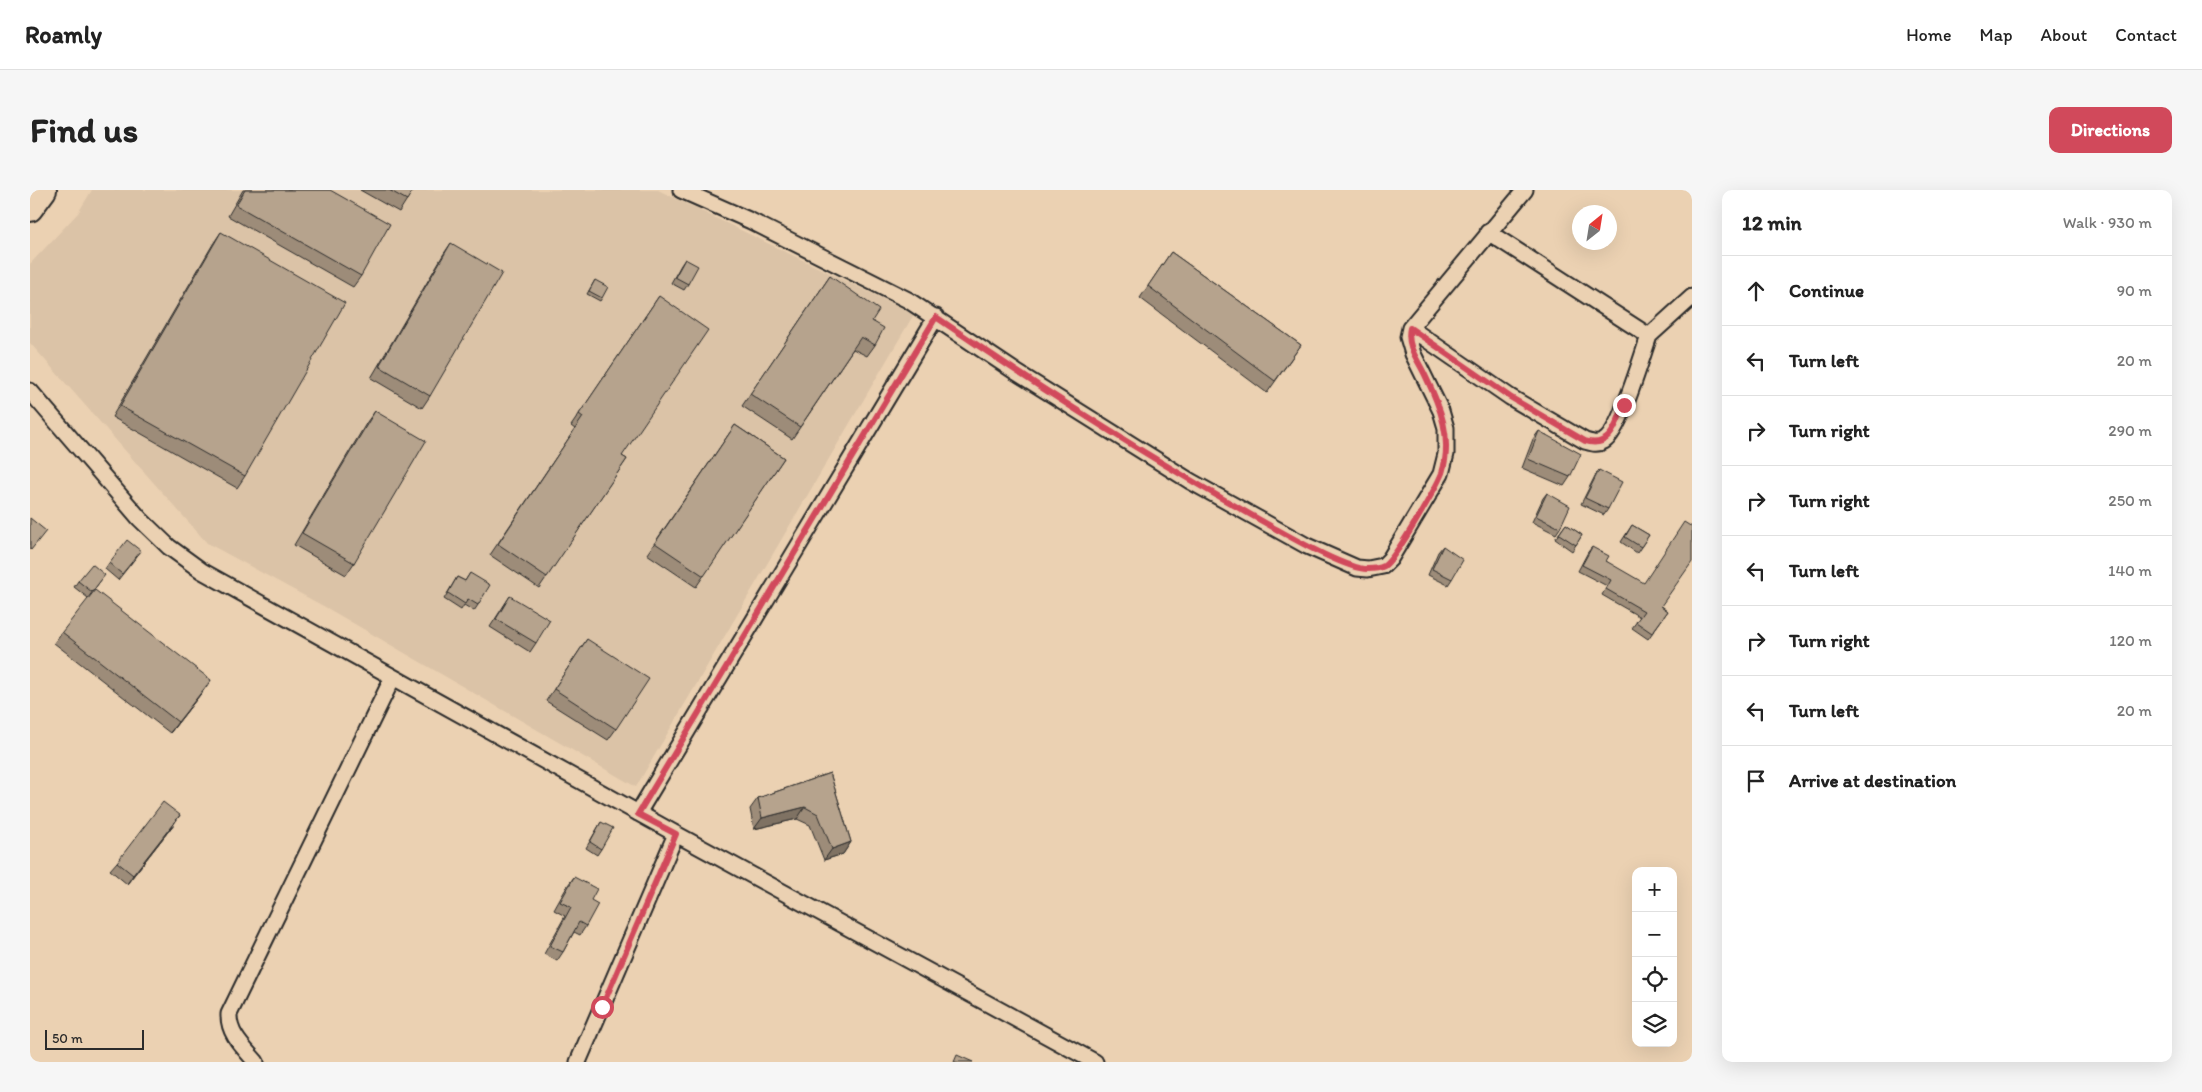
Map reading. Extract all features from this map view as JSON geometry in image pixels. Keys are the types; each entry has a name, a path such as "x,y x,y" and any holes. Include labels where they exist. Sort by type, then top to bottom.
{"highway":[{"path":"30,209 44,190"}],"street":[{"path":"681,190 769,230 908,300 1016,372 1190,481 1307,546 1357,568 1368,569 1383,566 1398,550 1441,474 1446,454 1446,428 1424,374 1413,354 1408,337 1410,328 1488,232 1525,190"},
{"path":"1488,232 1649,336"},
{"path":"1410,328 1510,397 1585,441 1595,444 1605,441 1615,427 1649,336 1692,297"},
{"path":"638,814 936,317"},
{"path":"30,391 140,519 169,547 202,571 638,814 1095,1062"},
{"path":"256,1062 234,1035 229,1024 229,1014 393,678"},
{"path":"578,1062 676,834"}],"shaded area":[{"path":"92,190 658,190 914,314 636,787 327,608 207,543 30,343 30,264 78,213"}],"building":[{"path":"245,190 330,190 390,224 361,276 236,205"},
{"path":"389,190 413,190 407,200"},
{"path":"221,232 345,303 245,476 120,406"},
{"path":"451,243 502,273 430,396 379,366"},
{"path":"1171,252 1301,345 1275,381 1148,286"},
{"path":"685,259 698,266 688,284 675,277"},
{"path":"830,276 879,310 872,321 884,328 875,345 861,337 800,427 750,394"},
{"path":"595,280 608,287 602,298 589,291"},
{"path":"659,296 708,330 622,456 627,459 547,577 498,544 583,417 579,414"},
{"path":"375,411 426,441 354,563 302,533"},
{"path":"735,425 784,458 704,576 655,543"},
{"path":"1539,431 1581,454 1570,477 1528,459"},
{"path":"1599,470 1622,482 1608,509 1585,498"},
{"path":"1547,493 1570,506 1560,528 1536,516"},
{"path":"30,518 46,531 31,550 30,549"},
{"path":"1684,522 1692,527 1692,562 1661,606 1668,611 1652,633 1636,622 1644,611 1606,589 1611,580 1582,565 1592,547 1609,556 1606,561 1644,583"},
{"path":"1566,524 1582,535 1576,545 1559,534"},
{"path":"1632,525 1649,535 1641,547 1625,537"},
{"path":"127,540 141,551 122,574 109,563"},
{"path":"1443,546 1463,560 1452,579 1432,569"},
{"path":"92,564 105,575 92,592 78,581"},
{"path":"470,573 490,585 478,605 468,599 465,604 448,593 457,577 465,581"},
{"path":"95,590 211,680 178,722 62,632"},
{"path":"510,596 550,620 536,643 496,619"},
{"path":"587,639 649,679 616,729 554,689"},
{"path":"830,773 851,842 832,849 818,814 805,807 762,818 758,798"},
{"path":"163,802 180,815 133,875 117,862"},
{"path":"601,822 613,828 601,849 590,842"},
{"path":"574,877 597,889 591,900 598,904 586,926 579,922 563,952 550,946 571,907 560,902"},
{"path":"957,1055 973,1062 954,1062"}],"route":[{"path":"602,1007 676,834 638,814 936,317 1016,372 1190,481 1307,546 1357,568 1368,569 1383,566 1398,550 1441,474 1446,454 1446,428 1441,411 1413,354 1408,337 1410,328 1510,397 1585,441 1595,444 1605,441 1615,427 1624,405"}]}
